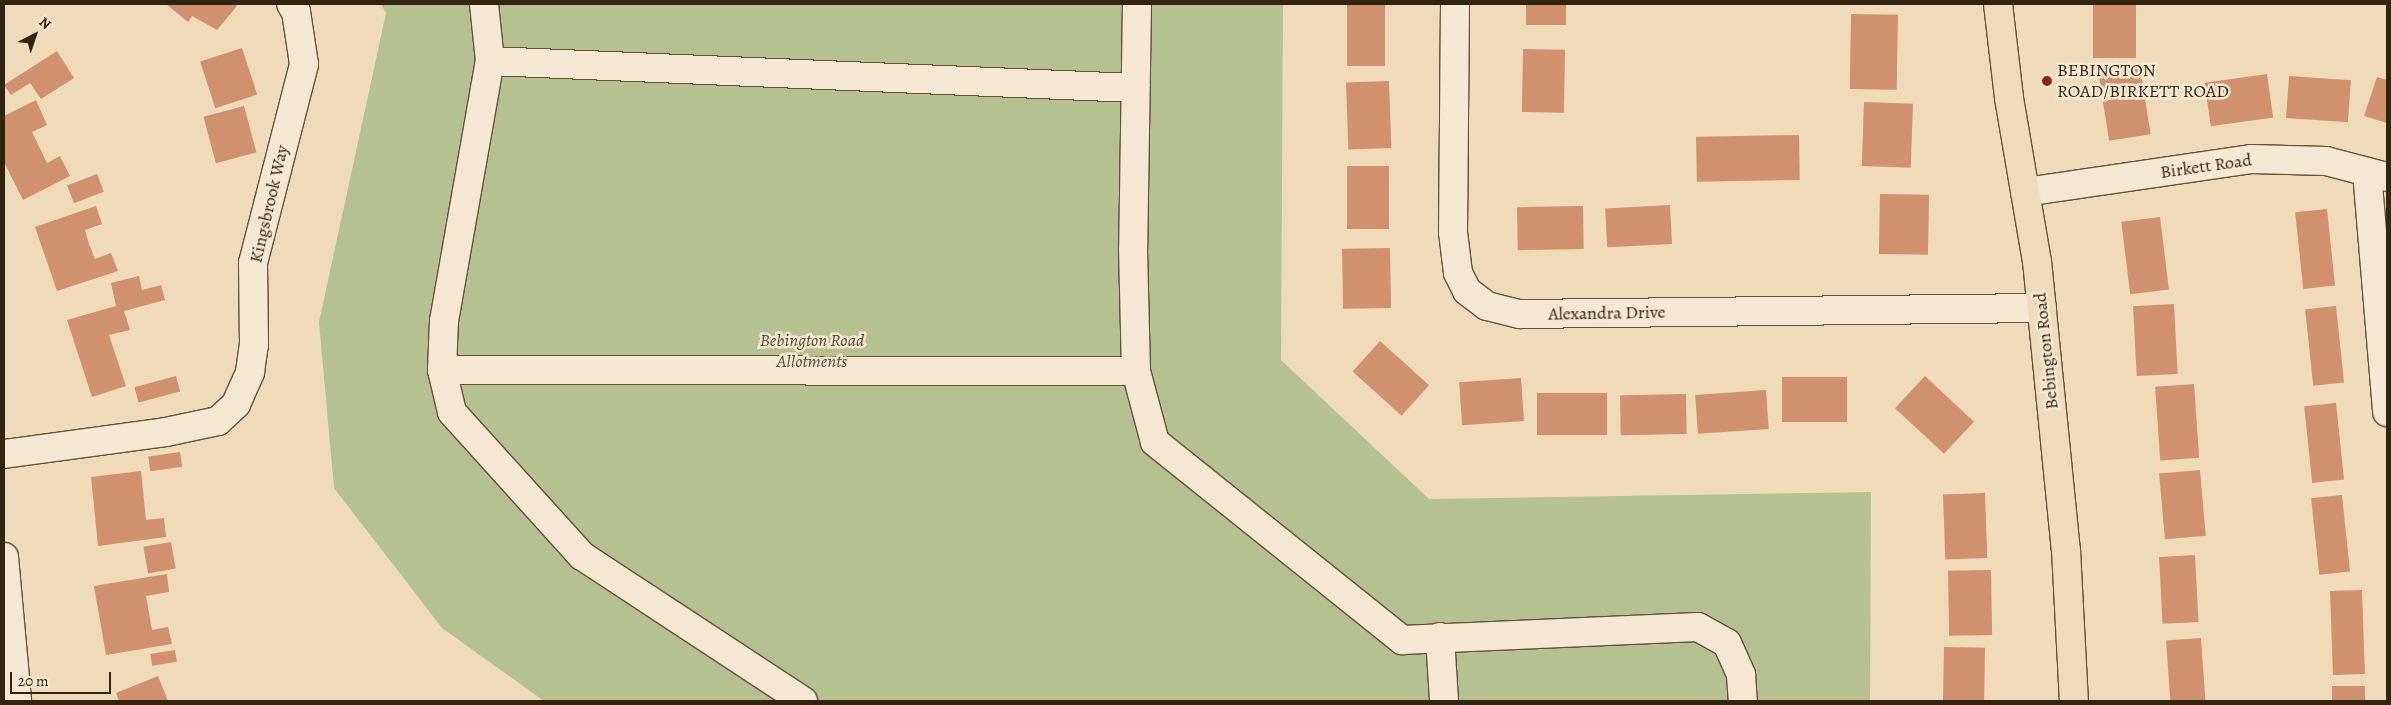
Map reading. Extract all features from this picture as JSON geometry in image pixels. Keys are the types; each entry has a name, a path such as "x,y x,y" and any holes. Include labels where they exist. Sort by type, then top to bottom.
{"main road":[{"name":"Bebington Road","path":"1998,4 2042,308 2066,550 2074,701"}],"street":[{"name":"Kingsbrook Way","path":"4,454 166,432 218,421 236,404 250,372 254,345 253,263 304,64 296,12 291,4"},
{"path":"484,4 490,61 444,321 442,370 452,412 582,556 803,701"},
{"path":"1137,4 1133,249 1136,371 1155,442 1402,640 1698,627 1727,643 1741,675 1743,701"},
{"name":"Alexandra Drive","path":"1455,4 1453,232 1458,273 1467,291 1487,306 1520,314 2042,308"},
{"path":"490,61 1135,88"},
{"name":"Birkett Road","path":"2025,192 2251,159 2326,162 2377,174"},
{"path":"2377,174 2387,412"},
{"path":"442,370 1136,371"},
{"path":"4,557 17,701"},
{"path":"1440,638 1444,701"}],"green space":[{"name":"Bebington Road Allotments","path":"381,4 1283,4 1281,360 1429,499 1871,492 1870,701 544,701 442,628 334,488 319,322 386,13"}],"building":[{"path":"166,4 234,4 237,6 217,30 192,16 188,22"},
{"path":"1347,4 1385,4 1385,66 1347,66"},
{"path":"1526,4 1566,4 1566,25 1526,25"},
{"path":"2093,4 2136,4 2136,58 2093,58"},
{"path":"1851,14 1898,15 1897,90 1850,89"},
{"path":"242,48 257,95 215,108 200,62"},
{"path":"1523,49 1565,50 1564,113 1522,112"},
{"path":"57,51 74,78 41,99 30,83 11,95 4,85"},
{"path":"2140,67 2151,134 2109,141 2099,74"},
{"path":"2267,74 2273,118 2211,126 2205,83"},
{"path":"2289,76 2351,80 2348,122 2286,118"},
{"path":"2377,77 2387,80 2387,123 2364,116"},
{"path":"1389,81 1391,148 1348,149 1346,83"},
{"path":"36,100 47,125 32,132 47,163 60,156 70,176 23,200 4,162 4,116"},
{"path":"1864,102 1913,104 1911,168 1862,166"},
{"path":"244,106 256,152 216,163 203,117"},
{"path":"1799,135 1800,180 1697,182 1696,137"},
{"path":"1347,166 1389,166 1389,229 1347,229"},
{"path":"97,174 104,192 74,203 67,185"},
{"path":"1880,194 1929,195 1928,255 1879,254"},
{"path":"1670,205 1672,244 1607,247 1605,208"},
{"path":"96,206 102,224 85,230 89,244 95,259 111,253 118,271 57,291 35,227"},
{"path":"1583,206 1584,249 1518,250 1517,207"},
{"path":"2327,209 2335,286 2303,289 2295,212"},
{"path":"2160,217 2169,289 2130,294 2121,222"},
{"path":"1390,248 1391,308 1343,309 1342,249"},
{"path":"139,276 142,290 161,285 165,300 124,311 130,330 109,335 126,386 92,397 67,320 116,306 111,283"},
{"path":"2174,304 2178,374 2137,376 2133,306"},
{"path":"2336,306 2344,383 2313,386 2305,309"},
{"path":"1380,341 1429,385 1402,416 1353,371"},
{"path":"176,376 180,391 139,403 134,387"},
{"path":"1925,376 1974,422 1944,454 1895,408"},
{"path":"1782,377 1847,377 1847,422 1782,422"},
{"path":"1521,378 1524,421 1462,425 1459,382"},
{"path":"2194,384 2199,458 2160,461 2155,387"},
{"path":"1766,390 1769,429 1698,434 1695,395"},
{"path":"1537,393 1607,393 1607,435 1537,435"},
{"path":"1686,394 1687,434 1621,435 1620,395"},
{"path":"2336,403 2344,480 2312,483 2304,406"},
{"path":"180,452 182,467 150,471 148,456"},
{"path":"2200,470 2206,536 2165,539 2159,474"},
{"path":"141,471 146,520 164,518 166,537 98,546 91,477"},
{"path":"1985,493 1987,558 1945,559 1943,494"},
{"path":"2342,495 2350,572 2319,575 2311,498"},
{"path":"171,542 176,569 148,573 143,547"},
{"path":"2195,555 2199,622 2163,624 2159,557"},
{"path":"1991,570 1992,635 1949,636 1948,571"},
{"path":"167,574 169,592 146,596 152,630 168,627 172,644 106,655 94,586"},
{"path":"2362,590 2365,674 2333,675 2330,591"},
{"path":"2201,638 2205,701 2170,701 2166,640"},
{"path":"1944,647 1985,648 1984,701 1943,701"},
{"path":"175,650 177,662 152,666 150,654"},
{"path":"158,676 168,701 119,701 116,693"},
{"path":"2332,686 2365,686 2365,701 2332,701"}],"place":[{"name":"BEBINGTON ROAD/BIRKETT ROAD","path":"2047,81"}]}
